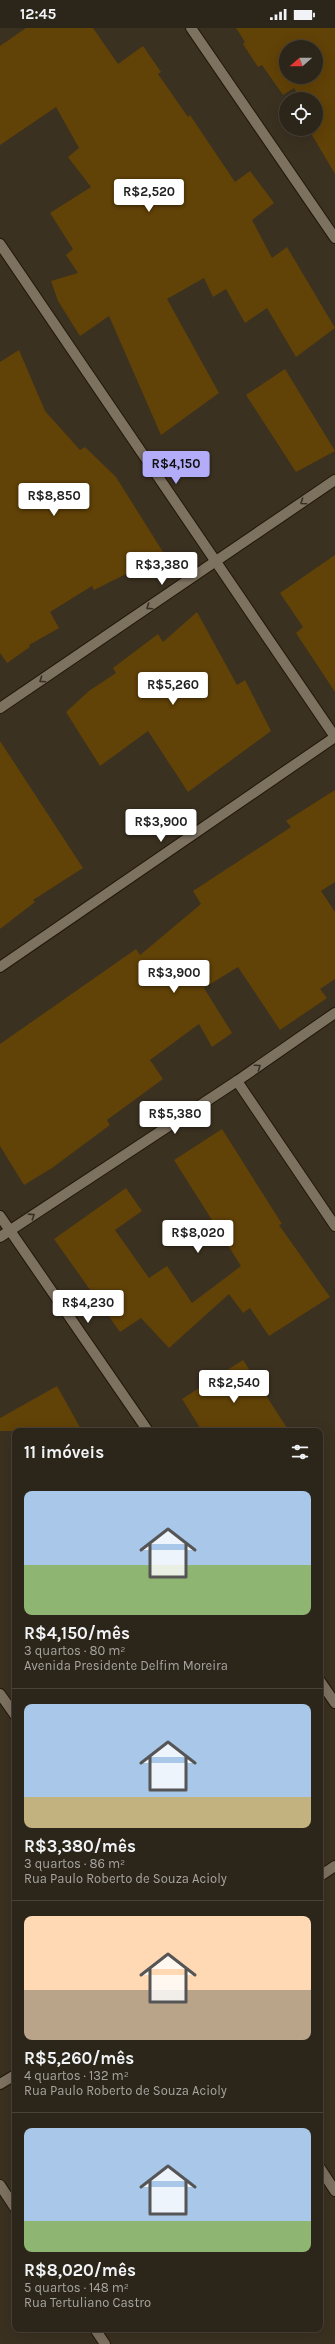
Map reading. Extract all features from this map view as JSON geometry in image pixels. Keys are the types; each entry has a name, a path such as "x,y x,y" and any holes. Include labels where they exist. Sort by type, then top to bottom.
{"street":[{"path":"191,28 335,238"},
{"path":"0,244 335,737 0,967"},
{"path":"0,708 216,563 335,480"},
{"path":"0,1237 237,1081 335,1013"},
{"path":"237,1081 335,1226"},
{"path":"0,1216 146,1428"},
{"path":"323,1685 335,1703"},
{"path":"0,1694 12,1712"},
{"path":"323,1874 335,1866"},
{"path":"0,2084 12,2077"},
{"path":"323,2173 335,2191"},
{"path":"0,2185 12,2203"},
{"path":"98,2332 105,2344"}],"building":[{"path":"26,28 93,28 118,64 143,46 161,72 158,74 188,117 190,115 235,182 250,171 274,203 252,220 272,258 287,247 335,328 296,357 267,308 245,323 226,289 213,297 204,278 167,299 219,393 161,435 109,316 80,336 58,301 51,281 78,273 66,255 73,249 50,213 91,187 68,157 79,148 56,107 0,145 0,46"},
{"path":"236,28 335,28 335,174 313,136 323,136 323,92 297,92 294,88 288,92 281,92 262,65 258,67 243,44 245,42"},
{"path":"19,350 45,411 80,450 85,447 116,477 163,552 126,571 128,573 94,590 92,586 50,612 59,628 29,645 30,647 7,663 0,653 0,362"},
{"path":"285,369 335,451 296,472 246,395"},
{"path":"335,555 335,692 296,633 303,627 280,593"},
{"path":"197,612 237,685 245,680 271,731 188,792 148,731 100,766 66,712 89,691 116,673 113,668 158,634 163,642"},
{"path":"0,741 83,868 33,900 35,902 0,929"},
{"path":"335,790 335,882 321,891 335,912 335,979 320,989 327,998 280,1030 238,967 204,988 232,1033 212,1047 199,1024 150,1060 163,1079 107,1120 110,1125 52,1168 24,1185 0,1146 0,1044 136,949 140,955 201,904 193,891 291,827 286,821"},
{"path":"222,1129 282,1224 279,1225 330,1297 269,1336 250,1308 243,1313 229,1294 169,1348 141,1318 120,1332 54,1239 126,1188 142,1211 115,1230 149,1278 167,1266 192,1303 241,1266 174,1160"},
{"path":"243,1360 287,1428 200,1428 182,1399"},
{"path":"57,1386 80,1428 12,1428 12,1431 0,1431 0,1418"}]}
